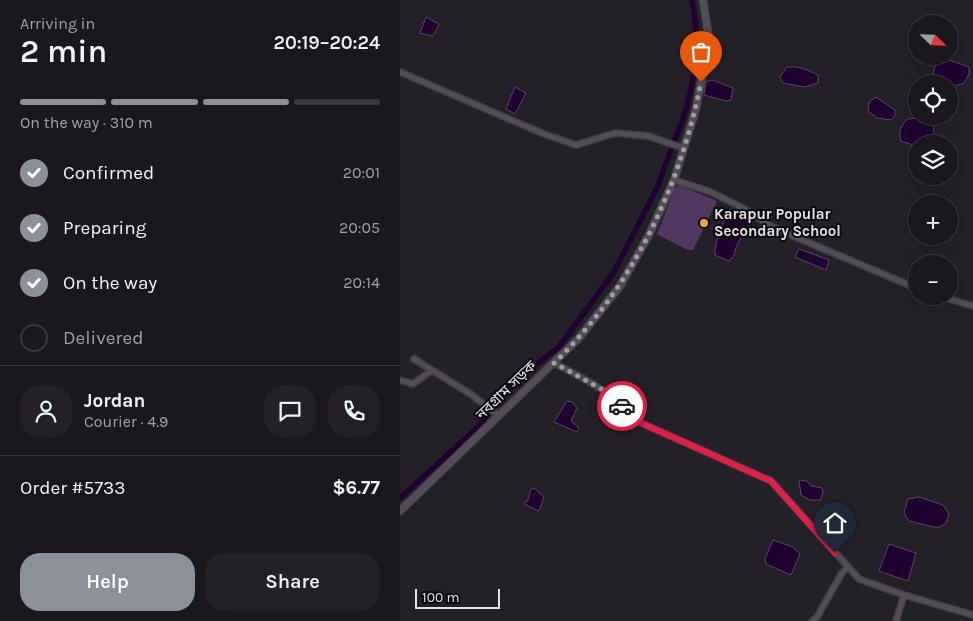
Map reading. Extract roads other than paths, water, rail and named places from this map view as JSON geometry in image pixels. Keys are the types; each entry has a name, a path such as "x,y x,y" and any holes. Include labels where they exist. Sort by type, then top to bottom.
{"main road":[{"name":"নবগ্রাম সড়ক","path":"400,511 579,338 620,286 649,235 674,180 696,109 708,47 704,0"}],"street":[{"path":"400,72 535,130 576,145 615,133 648,136 683,148"},
{"path":"674,180 711,192 743,208 772,227 908,285"},
{"path":"958,302 973,306"},
{"path":"414,359 499,416"},
{"path":"554,363 607,392 630,418 771,481 860,579 904,595 973,615"},
{"path":"400,380 413,384 431,371"},
{"path":"812,621 817,617 842,573 848,567"},
{"path":"896,621 904,595"}],"waterway":[{"path":"674,142 691,91 694,73 696,36 692,0"},
{"path":"400,498 475,430 499,400 530,369 559,347 614,272 657,188 672,147"}],"place":[{"name":"Karapur Popular Secondary School","path":"704,223"}]}
